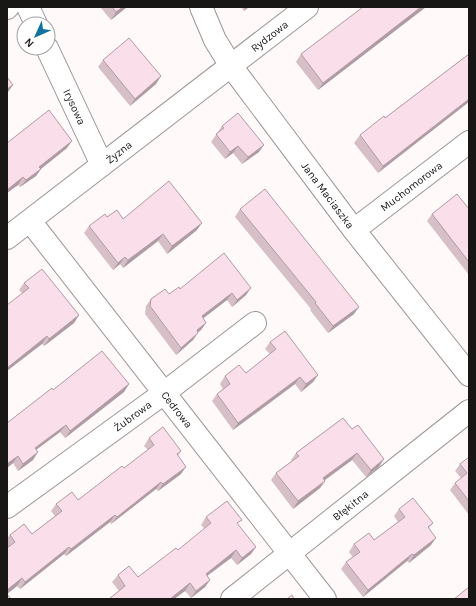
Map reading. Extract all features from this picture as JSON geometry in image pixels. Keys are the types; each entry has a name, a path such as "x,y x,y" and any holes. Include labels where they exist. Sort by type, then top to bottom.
{"street":[{"name":"Jana Maciaszka","path":"201,7 215,40 232,66 354,230 469,376"},
{"name":"Rydzowa","path":"232,66 307,7"},
{"name":"Irysowa","path":"51,56 102,165"},
{"name":"Żyzna","path":"7,238 232,66"},
{"name":"Muchomorowa","path":"354,230 469,142"},
{"name":"Cedrowa","path":"30,221 325,599"},
{"name":"Żubrowa","path":"7,507 164,393 255,323"},
{"name":"Błękitna","path":"232,599 469,412"}],"building":[{"path":"112,7 123,7 116,12"},
{"path":"363,7 421,7 323,83 301,54"},
{"path":"129,38 161,76 135,99 103,60"},
{"path":"469,54 469,99 383,166 360,135 384,116 385,118"},
{"path":"7,77 13,85 7,89"},
{"path":"49,110 72,141 39,167 41,169 26,180 23,177 7,190 7,143"},
{"path":"238,113 264,145 248,157 238,146 230,152 216,134 224,128 222,126"},
{"path":"169,181 202,223 172,246 163,234 128,260 125,257 118,263 89,226 105,214 107,217 117,210 123,219"},
{"path":"265,189 359,307 333,326 315,303 316,302 240,209"},
{"path":"457,194 469,209 469,262 432,214"},
{"path":"224,253 251,288 237,300 232,293 202,316 206,323 197,330 198,333 181,348 150,306 151,299 165,289 169,294 179,287 180,289"},
{"path":"42,269 79,315 49,339 47,336 7,368 7,305 29,288 24,283"},
{"path":"285,331 318,375 306,384 300,377 238,423 217,394 230,384 225,376 239,365 246,373 276,349 270,342"},
{"path":"102,351 129,384 70,431 66,425 35,448 38,452 23,464 18,456 7,464 7,423 52,388 53,390"},
{"path":"343,418 352,429 358,425 384,459 371,470 357,453 323,478 325,481 298,501 276,473 299,456 296,453"},
{"path":"163,427 181,451 177,454 186,467 163,484 161,482 117,517 115,515 71,549 69,547 25,582 22,578 7,590 7,548 15,542 10,535 24,524 32,534 62,511 56,504 72,492 78,500 122,466 124,468 154,445 149,438"},
{"path":"469,457 469,501 455,483 467,473 460,464"},
{"path":"413,498 433,523 428,527 436,538 414,555 412,554 368,590 346,562 360,552 354,544 369,533 374,540 405,517 399,509"},
{"path":"227,501 242,520 237,523 256,547 242,558 236,550 206,574 210,580 196,591 190,583 170,599 109,599 125,586 118,575 129,566 138,577 176,548 178,550 211,523 206,517"},
{"path":"469,587 469,599 454,599"},
{"path":"292,595 294,599 287,599"}]}
